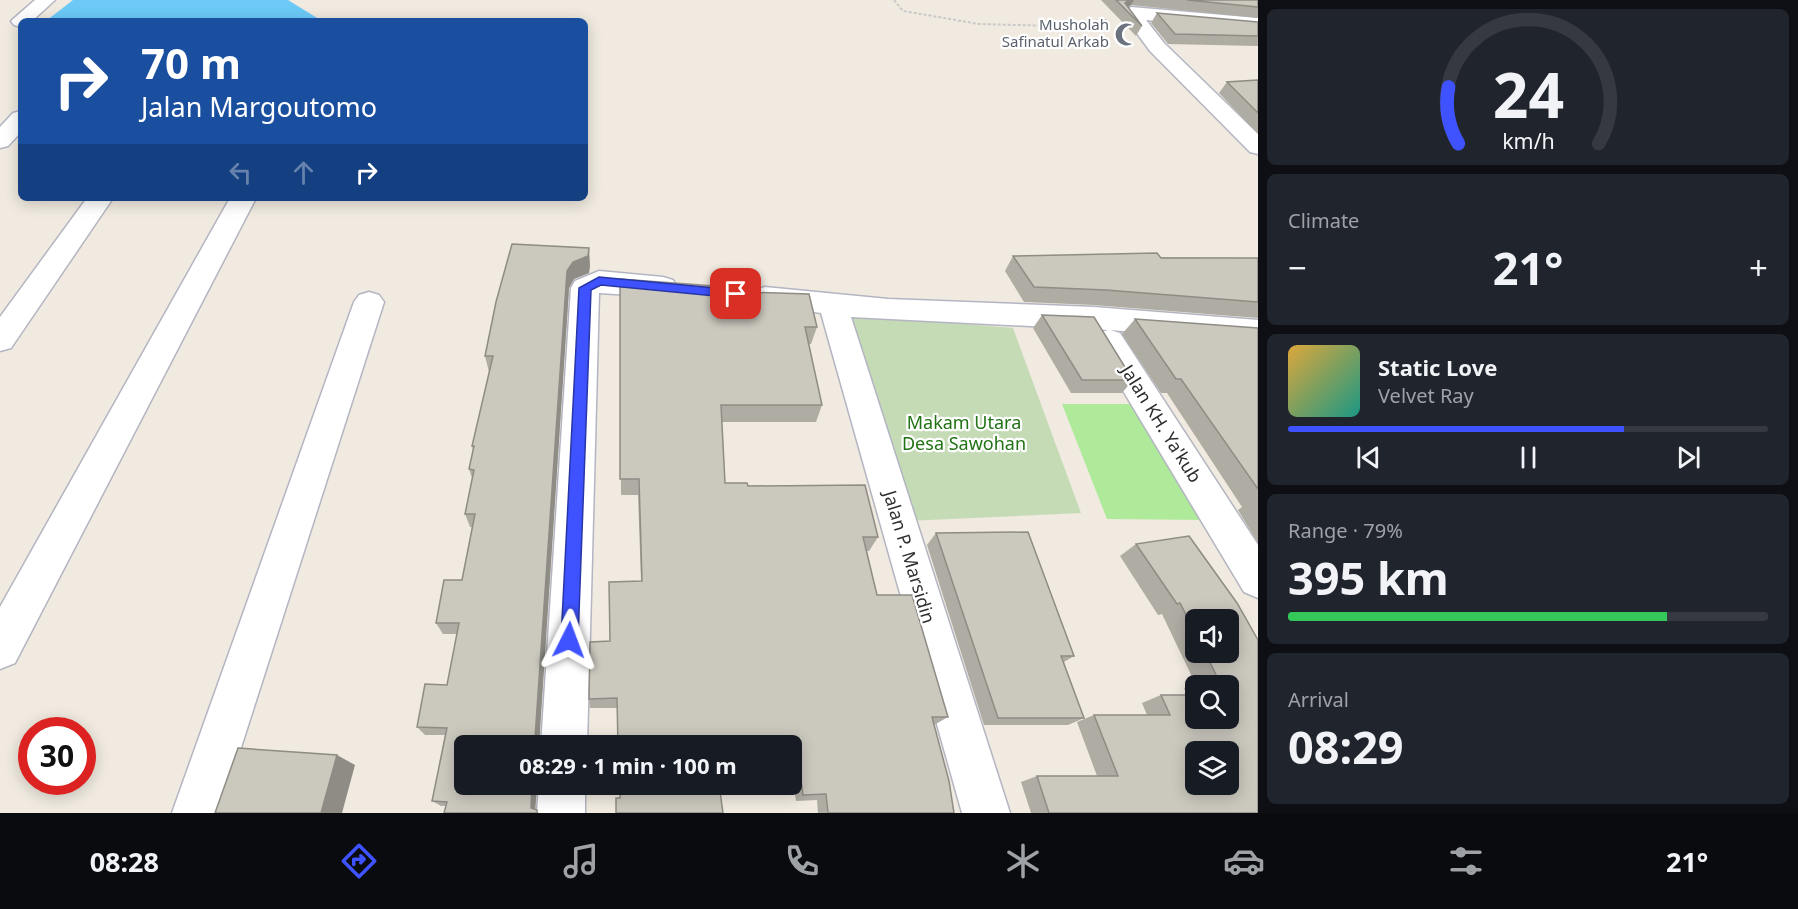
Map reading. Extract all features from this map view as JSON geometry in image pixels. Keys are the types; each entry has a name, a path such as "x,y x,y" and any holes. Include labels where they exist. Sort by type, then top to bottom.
{"street":[{"path":"25,18 46,0"},
{"path":"1258,24 1131,14 1157,47 1258,147"},
{"path":"18,23 5,34 18,40"},
{"path":"0,141 18,121"},
{"path":"0,340 98,201"},
{"path":"0,648 241,201"},
{"path":"565,735 585,288 599,281 691,290"},
{"path":"736,294 832,302 888,310 1094,318 1258,331"},
{"path":"196,813 369,302"},
{"name":"Jalan P. Marsidin","path":"832,302 986,813"},
{"name":"Jalan KH. Ya'kub","path":"1094,318 1258,579"},
{"path":"561,813 562,795"}],"path":[{"path":"894,0 903,11 979,24 1092,27 1097,20 1135,19"}],"green space":[{"name":"Makam Utara Desa Sawohan","path":"837,313 1013,328 1081,513 906,521"},
{"path":"1062,404 1138,404 1210,520 1107,519"}],"water":[{"path":"73,0 288,0 317,18 50,18"}],"building":[{"path":"1116,0 1129,0 1125,3 1142,26"},
{"path":"1187,0 1258,0 1258,7"},
{"path":"1157,13 1258,22 1258,36 1175,34"},
{"path":"1258,80 1258,113 1227,82"},
{"path":"512,244 589,248 588,256 573,262 567,271 535,735 454,735 454,795 532,795 531,808 537,810 537,813 444,813 447,802 432,801 447,728 417,727 425,684 447,685 459,623 436,623 444,580 462,580 475,514 465,514 474,470 469,469 474,446 472,446 493,356 485,356 496,302"},
{"path":"1157,253 1161,258 1258,258 1258,302 1106,290 1034,287 1013,256"},
{"path":"620,279 741,288 741,292 809,294 817,327 805,327 822,405 721,405 725,483 747,483 748,486 865,485 878,537 863,537 877,595 912,595 948,717 932,717 949,781 954,813 828,813 826,794 803,795 802,735 618,735 617,698 589,699 590,642 610,641 609,582 642,581 639,479 620,479"},
{"path":"1042,315 1094,317 1133,380 1082,380"},
{"path":"1135,319 1258,328 1258,489 1181,379 1176,379"},
{"path":"1028,532 1074,656 1061,656 1084,718 998,718 936,533"},
{"path":"1189,536 1237,603 1258,640 1258,813 1049,813 1037,776 1118,776 1094,715 1170,715 1161,695 1185,695 1185,729 1239,729 1239,675 1216,675 1210,663 1239,663 1239,609 1185,609 1185,613 1180,603 1177,604 1136,544"},
{"path":"238,748 337,755 321,813 215,813"},
{"path":"620,795 721,795 723,813 616,813 616,798 620,798"}],"place":[{"name":"Musholah Safinatul Arkab","path":"1127,34"}],"route":[{"path":"569,640 585,288 599,281 736,294"}]}
